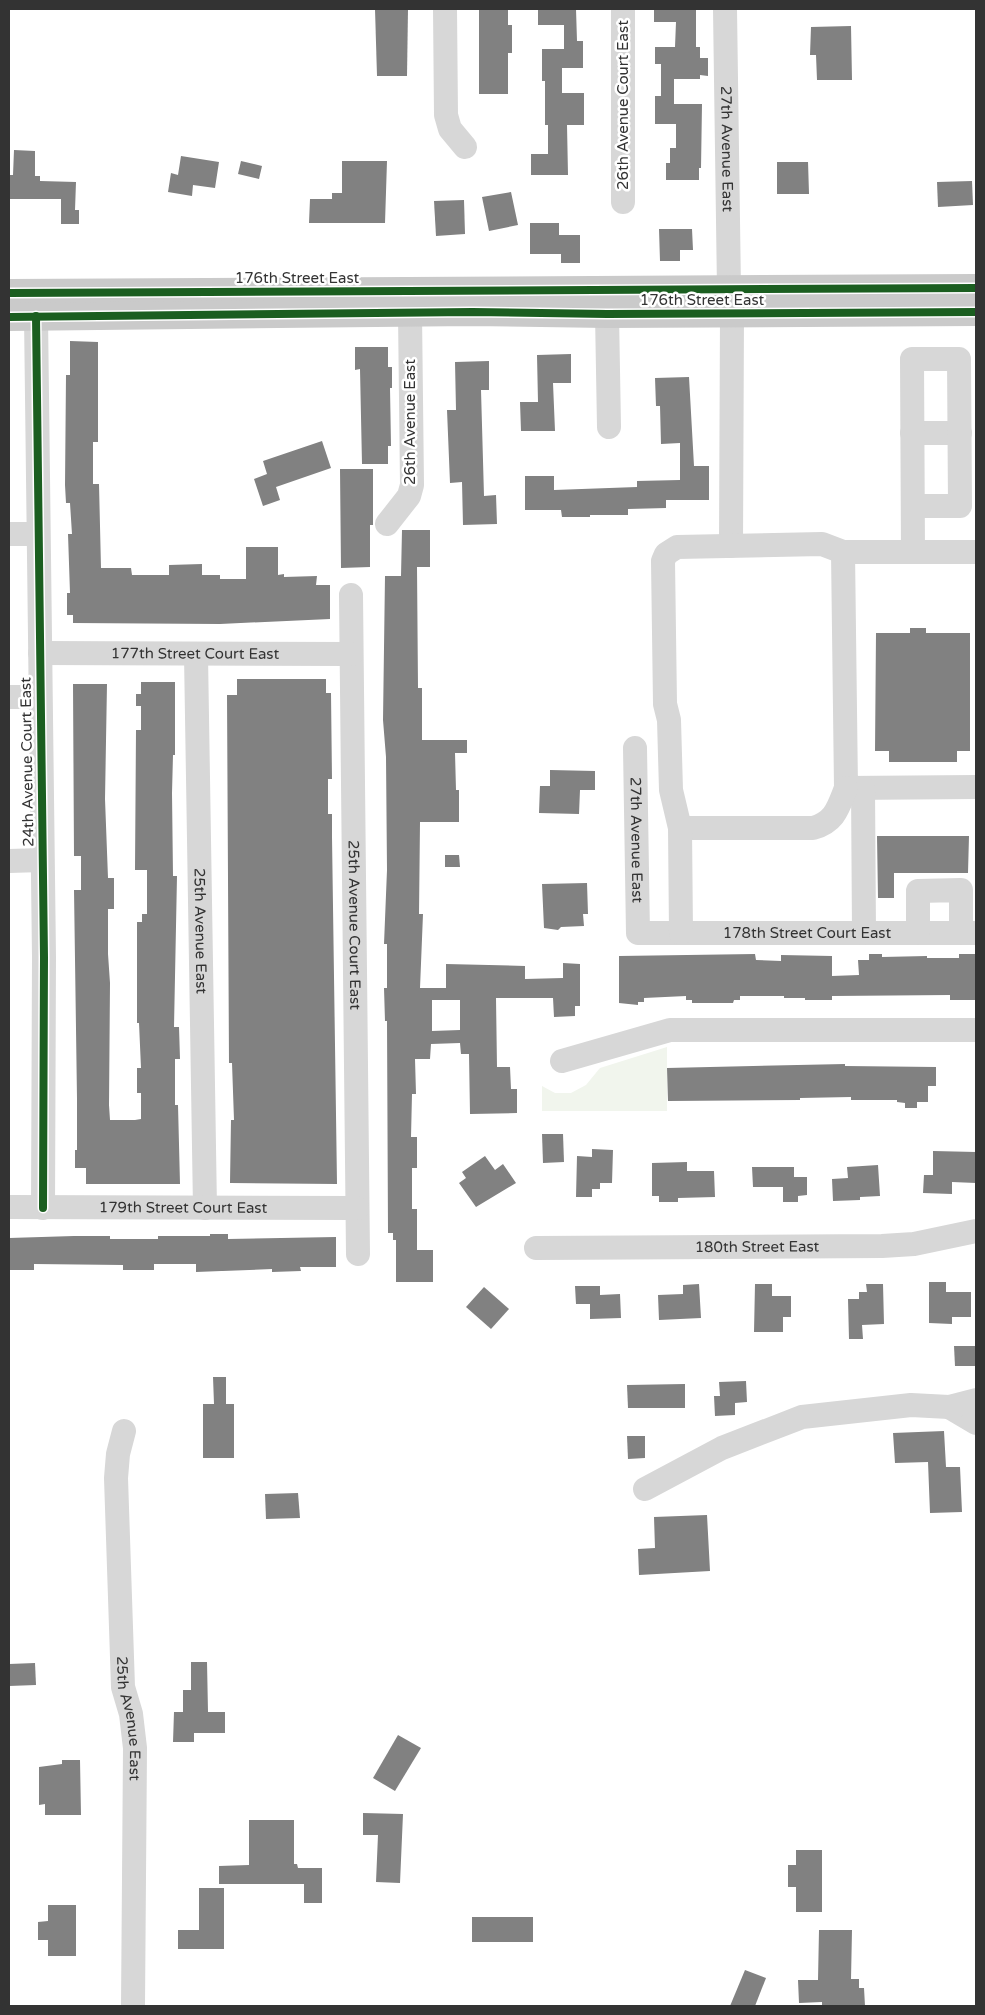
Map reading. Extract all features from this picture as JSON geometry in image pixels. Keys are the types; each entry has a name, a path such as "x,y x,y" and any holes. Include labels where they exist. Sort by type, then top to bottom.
{"main road":[{"name":"176th Street East","path":"9,317 410,312 607,314 730,302 976,288"},
{"name":"176th Street East","path":"9,293 513,291 976,312"},
{"path":"383,313 390,302 501,303 513,291"}],"street":[{"path":"445,9 446,115 450,129 465,147"},
{"name":"26th Avenue Court East","path":"622,9 623,202"},
{"name":"27th Avenue East","path":"725,9 732,546"},
{"name":"26th Avenue East","path":"387,524 409,496 412,485 410,312"},
{"path":"607,314 609,427"},
{"name":"24th Avenue Court East","path":"36,316 42,860 43,1208"},
{"path":"913,506 960,506 959,359 912,359 913,552"},
{"path":"912,433 960,433"},
{"path":"9,534 38,534"},
{"path":"681,933 680,828 672,797 669,720 665,704 663,561 666,554 677,547 822,544 843,552 976,552"},
{"path":"843,552 854,788 864,933"},
{"name":"25th Avenue Court East","path":"351,595 358,1254"},
{"name":"177th Street Court East","path":"40,653 351,654"},
{"name":"25th Avenue East","path":"196,654 205,1208"},
{"path":"9,697 40,697"},
{"name":"27th Avenue East","path":"636,748 638,933"},
{"path":"854,788 976,787"},
{"path":"680,828 813,828 823,825 836,814 854,788"},
{"path":"9,861 42,860"},
{"path":"918,933 918,891 961,890 969,933"},
{"name":"178th Street Court East","path":"638,933 969,933"},
{"path":"562,1061 670,1030 976,1030"},
{"name":"179th Street Court East","path":"9,1206 43,1208 357,1208"},
{"name":"180th Street East","path":"536,1248 882,1246 914,1244 976,1230"},
{"path":"645,1489 722,1448 802,1417 912,1404 950,1407 976,1400"},
{"path":"950,1407 976,1423"},
{"name":"25th Avenue East","path":"124,1431 118,1454 116,1478 123,1687 131,1714 136,1748 133,2006"}],"shaded area":[{"path":"667,1047 667,1111 542,1111 542,1086 555,1093 571,1093 586,1085 600,1068"}],"building":[{"path":"375,9 408,9 407,76 377,76"},
{"path":"479,9 508,9 508,25 512,25 512,53 508,53 508,94 479,94"},
{"path":"538,9 576,9 577,41 583,41 583,68 562,68 562,93 584,93 584,125 567,125 568,175 531,175 531,154 548,154 548,125 545,125 545,81 542,81 542,49 564,49 564,25 538,25"},
{"path":"654,9 696,9 696,47 700,47 700,58 708,58 708,76 700,75 700,79 674,79 674,104 702,104 701,168 699,168 699,180 666,180 666,163 670,163 670,148 676,148 676,124 655,124 655,96 661,96 661,64 655,64 655,47 675,47 676,22 654,22"},
{"path":"851,26 852,80 817,80 816,55 810,55 811,27"},
{"path":"14,150 35,151 35,176 40,176 40,181 76,182 75,210 79,210 79,224 61,224 61,199 9,199 9,175 13,175"},
{"path":"181,156 219,162 215,188 193,185 192,196 168,192 171,173 178,175"},
{"path":"241,161 262,166 259,179 238,174"},
{"path":"342,161 387,161 385,223 309,223 310,199 332,199 332,193 342,193"},
{"path":"777,162 808,162 809,194 777,194"},
{"path":"972,181 973,205 938,207 937,182"},
{"path":"511,192 518,225 489,231 482,197"},
{"path":"464,200 465,234 436,236 434,201"},
{"path":"530,223 559,223 559,235 580,235 580,263 561,263 561,254 530,254"},
{"path":"659,229 692,229 693,250 680,250 680,261 660,261"},
{"path":"70,341 98,342 98,442 93,442 93,484 99,484 101,568 131,568 132,575 169,575 169,565 202,564 202,575 220,575 220,579 246,579 246,547 278,547 278,575 284,574 284,577 317,576 316,585 330,585 330,619 220,624 73,623 73,615 67,615 67,593 70,593 68,534 72,534 70,503 66,503 65,485 66,375 70,375"},
{"path":"355,347 388,347 388,367 392,367 392,388 390,388 391,446 388,446 388,464 362,464 360,369 355,370"},
{"path":"571,354 571,383 553,383 555,431 521,431 520,402 538,402 537,355"},
{"path":"489,361 489,390 481,390 484,496 496,495 497,524 463,525 462,482 450,483 447,410 456,410 455,362"},
{"path":"689,377 694,466 709,466 709,500 666,500 666,508 628,509 628,515 562,517 561,510 525,510 525,476 554,476 554,490 637,487 637,481 680,480 680,443 661,444 660,406 656,406 655,378"},
{"path":"322,441 331,468 276,487 280,500 263,506 254,479 267,474 263,461"},
{"path":"340,469 373,469 373,525 370,525 370,567 341,568"},
{"path":"402,530 430,530 430,567 417,567 418,688 422,688 422,740 467,740 467,753 455,753 456,790 459,790 459,822 420,822 419,914 423,914 420,988 446,988 446,964 525,966 525,979 563,978 563,963 580,964 580,1006 575,1006 575,1016 554,1017 553,998 496,998 497,1067 510,1067 511,1089 517,1089 517,1113 470,1114 469,1054 461,1054 460,1043 431,1044 430,1059 415,1059 416,1094 412,1094 411,1137 417,1137 417,1168 412,1168 412,1209 417,1209 417,1250 433,1250 433,1282 396,1282 396,1240 393,1240 393,1233 388,1233 387,1021 385,1021 384,988 387,988 387,944 384,944 387,870 386,757 383,720 385,576 401,576","holes":["432,1000 460,1000 460,1030 432,1031"]},
{"path":"910,628 926,628 926,633 970,633 970,751 957,751 957,762 889,762 889,751 875,751 876,633 910,633"},
{"path":"237,679 326,679 326,693 331,693 332,779 328,779 328,814 332,814 337,1184 230,1183 231,1120 234,1120 232,1063 229,1063 227,695 237,695"},
{"path":"141,682 175,682 175,755 173,755 172,793 173,876 177,876 174,1027 179,1027 180,1059 175,1059 175,1105 178,1105 180,1184 86,1184 86,1168 75,1168 77,1098 74,890 81,890 81,856 74,856 73,684 107,684 105,799 108,878 114,878 114,909 108,909 110,983 109,1105 110,1120 135,1120 141,1119 141,1093 137,1093 137,1068 141,1068 139,1023 137,1023 137,922 142,922 142,914 147,914 147,870 135,870 136,730 141,730 141,706 136,706 136,694 141,694"},
{"path":"550,770 595,771 595,790 580,790 579,814 539,813 540,786 550,786"},
{"path":"877,836 969,836 968,873 894,873 894,898 878,898"},
{"path":"445,855 459,855 460,867 445,867"},
{"path":"587,883 588,914 583,914 584,926 561,927 558,930 544,928 542,884"},
{"path":"755,954 756,960 781,961 781,955 832,956 832,976 859,975 858,960 869,960 869,954 882,954 882,957 927,956 927,958 959,958 959,954 976,954 976,1000 950,1000 950,995 832,996 832,1000 805,1000 805,998 784,998 784,996 740,996 740,1000 734,1000 733,1003 692,1003 692,1000 686,1000 686,996 644,998 644,1002 638,1002 638,1005 619,1003 619,956"},
{"path":"845,1064 845,1066 936,1067 936,1086 928,1086 928,1102 917,1102 917,1108 905,1108 905,1103 897,1102 897,1100 851,1100 851,1097 800,1098 800,1100 668,1101 667,1068"},
{"path":"542,1134 563,1134 564,1162 543,1163"},
{"path":"592,1149 613,1150 612,1183 600,1183 600,1189 592,1189 592,1197 576,1197 577,1156 592,1157"},
{"path":"933,1151 976,1152 976,1183 952,1182 952,1194 923,1193 924,1175 933,1175"},
{"path":"485,1156 495,1170 503,1164 516,1183 476,1207 459,1183 466,1178 462,1172"},
{"path":"687,1162 687,1171 714,1171 715,1197 678,1198 678,1202 659,1202 659,1196 652,1196 652,1163"},
{"path":"878,1165 880,1196 860,1197 860,1200 833,1201 832,1179 848,1178 847,1167"},
{"path":"752,1167 794,1167 794,1177 807,1177 807,1195 798,1196 798,1202 783,1202 783,1187 753,1187"},
{"path":"210,1234 228,1234 228,1239 336,1237 336,1267 300,1267 301,1271 272,1272 272,1269 196,1272 196,1264 154,1264 154,1270 123,1270 123,1265 34,1264 34,1270 9,1270 9,1238 110,1236 110,1239 158,1239 158,1236 210,1236"},
{"path":"929,1282 946,1282 946,1292 971,1292 971,1317 952,1317 952,1324 929,1323"},
{"path":"699,1284 701,1318 659,1320 658,1295 683,1294 683,1285"},
{"path":"755,1284 772,1284 772,1296 791,1296 791,1317 783,1317 783,1332 754,1332"},
{"path":"866,1284 883,1284 884,1324 862,1325 863,1339 849,1339 848,1299 859,1299 859,1292 867,1292"},
{"path":"575,1286 600,1286 600,1295 620,1294 621,1318 590,1319 590,1304 576,1304"},
{"path":"484,1287 509,1309 491,1329 466,1307"},
{"path":"954,1346 976,1346 976,1366 955,1366"},
{"path":"213,1377 226,1377 226,1404 234,1404 234,1458 203,1458 203,1404 214,1404"},
{"path":"746,1381 747,1402 735,1403 735,1415 715,1416 714,1396 720,1396 719,1382"},
{"path":"685,1384 685,1408 628,1408 627,1385"},
{"path":"944,1431 946,1467 960,1467 962,1512 930,1513 928,1462 895,1463 893,1433"},
{"path":"627,1436 645,1436 645,1458 628,1459"},
{"path":"298,1493 300,1518 266,1519 265,1494"},
{"path":"707,1515 710,1571 639,1575 638,1549 655,1548 654,1517"},
{"path":"191,1662 207,1662 208,1712 225,1712 225,1733 194,1733 194,1742 173,1742 174,1712 183,1712 183,1690 191,1690"},
{"path":"35,1663 36,1685 9,1686 9,1664"},
{"path":"398,1735 421,1748 395,1791 373,1778"},
{"path":"62,1760 80,1760 81,1815 45,1815 45,1804 39,1805 39,1767 62,1764"},
{"path":"363,1813 403,1814 400,1883 376,1882 378,1835 363,1835"},
{"path":"249,1820 294,1820 294,1864 297,1864 298,1868 322,1868 322,1903 304,1903 304,1884 219,1884 219,1866 249,1865"},
{"path":"796,1850 822,1850 822,1912 796,1912 796,1887 788,1887 788,1865 796,1865"},
{"path":"199,1888 224,1888 224,1949 178,1949 178,1930 199,1930"},
{"path":"48,1905 76,1905 76,1956 48,1956 48,1940 38,1940 38,1922 48,1921"},
{"path":"472,1917 533,1917 533,1942 472,1942"},
{"path":"819,1930 852,1930 851,1979 859,1979 859,1988 864,1988 865,2006 822,2006 822,2002 799,2003 798,1980 818,1980"},
{"path":"745,1970 766,1978 755,2006 730,2006"}],"cycle path":[{"path":"9,293 976,288"},
{"path":"9,317 472,312 607,314 976,312"},
{"path":"36,316 44,957 43,1208"}]}
